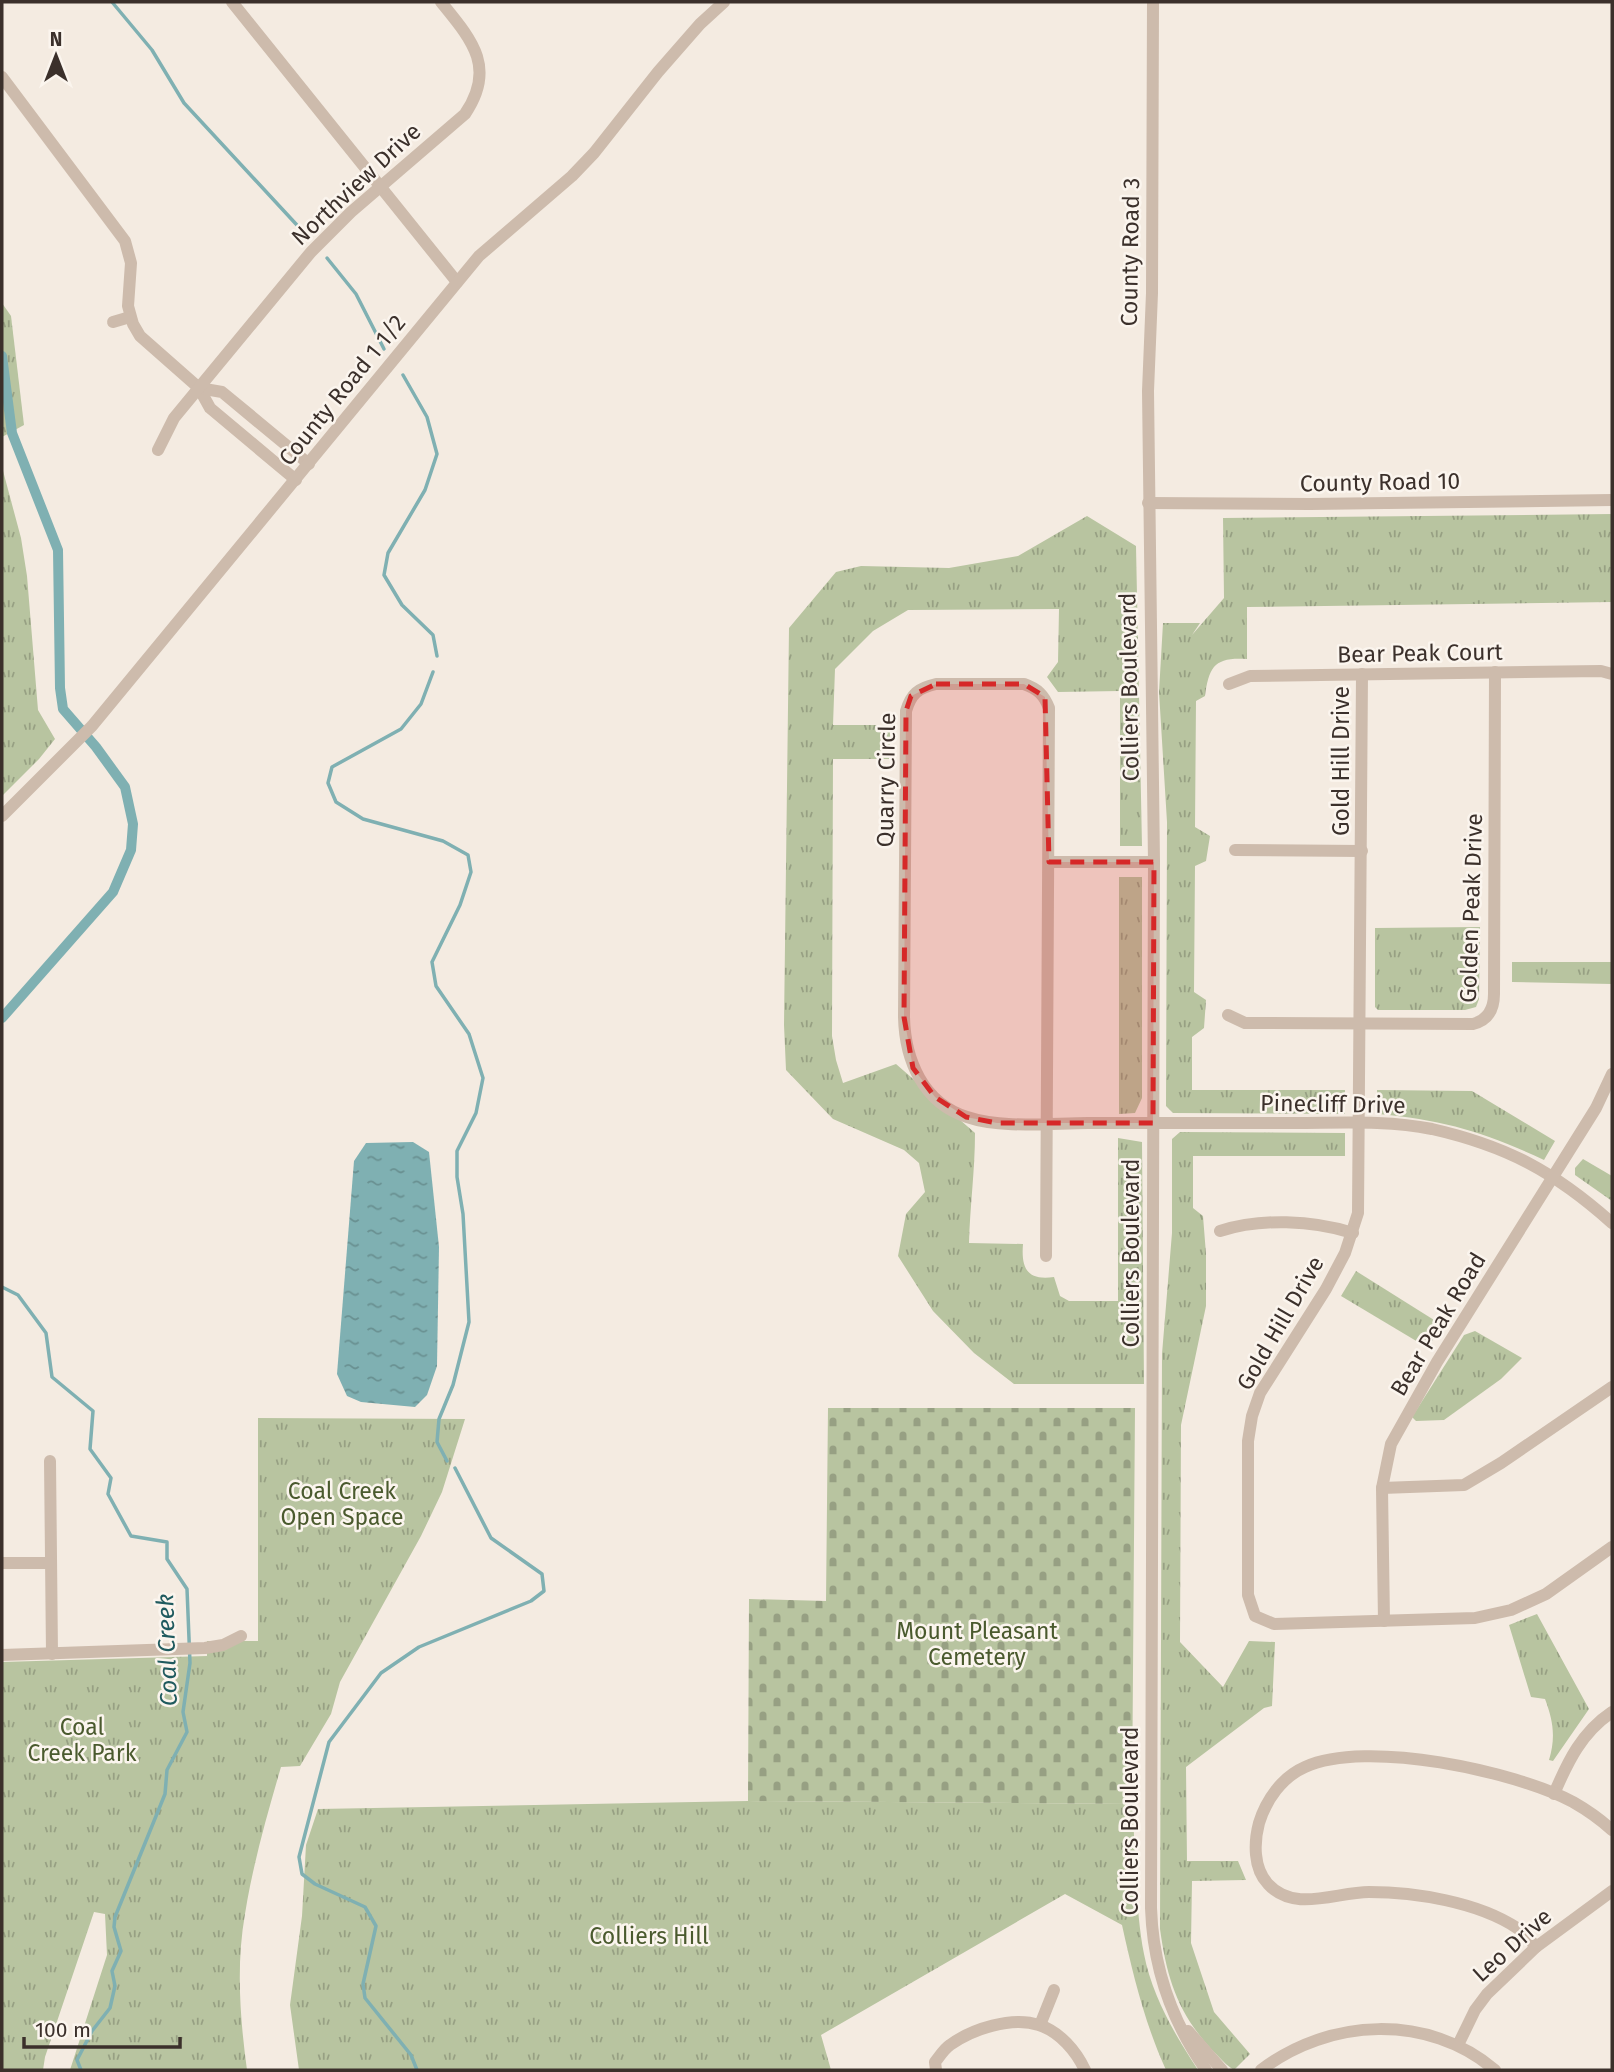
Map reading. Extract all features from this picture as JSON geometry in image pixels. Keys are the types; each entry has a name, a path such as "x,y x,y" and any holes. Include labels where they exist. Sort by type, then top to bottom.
{"street":[{"path":"232,2 457,282"},
{"name":"Northview Drive","path":"158,450 174,418 312,252 465,114 479,88 477,52 441,2"},
{"name":"County Road 1 1/2","path":"2,816 89,729 479,256 572,176 594,153 658,72 700,24 724,2"},
{"name":"County Road 3","path":"1148,503 1147,391 1152,293 1153,2"},
{"path":"2,76 125,241 131,262 127,298 130,317 144,340 199,388 210,408 296,480"},
{"path":"113,322 130,317"},
{"path":"199,388 222,392 309,464"},
{"name":"County Road 10","path":"1148,503 1612,500"},
{"name":"Colliers Boulevard","path":"1148,503 1153,862 1151,1908 1154,1950 1169,2001 1183,2034 1206,2070"},
{"name":"Bear Peak Court","path":"1229,684 1250,676 1601,671 1612,674"},
{"name":"Golden Peak Drive","path":"1361,1024 1472,1024 1485,1018 1493,1007 1495,673"},
{"name":"Gold Hill Drive","path":"1362,674 1359,1213 1345,1253 1326,1289 1260,1393 1252,1416 1248,1441 1248,1595 1255,1616 1273,1624 1475,1618 1511,1610 1546,1594 1612,1547"},
{"name":"Quarry Circle","path":"1046,1123 1049,708 1045,697 1036,688 1024,684 936,684 922,687 911,696 905,725 904,1017 907,1051 913,1068 936,1097 966,1117 997,1123 1046,1123 1153,1123"},
{"path":"1235,850 1362,851"},
{"path":"1049,862 1153,862"},
{"path":"1227,1014 1245,1023 1361,1024"},
{"name":"Bear Peak Road","path":"1384,1621 1382,1488 1391,1444 1437,1362 1596,1108 1612,1074"},
{"path":"1046,1123 1046,1256"},
{"name":"Pinecliff Drive","path":"1153,1123 1383,1123 1430,1129 1484,1144 1520,1158 1553,1176 1612,1223"},
{"path":"1220,1231 1242,1224 1314,1224 1353,1233"},
{"path":"1382,1488 1464,1485 1501,1464 1612,1387"},
{"path":"50,1461 52,1654"},
{"path":"2,1563 51,1563"},
{"path":"2,1655 205,1648 222,1645 241,1636"},
{"path":"1554,1794 1573,1752 1590,1729 1612,1712"},
{"path":"1536,1947 1520,1929 1500,1918 1430,1897 1368,1892 1301,1900 1283,1895 1267,1884 1257,1864 1256,1844 1262,1813 1269,1799 1279,1786 1303,1768 1336,1759 1368,1757 1440,1762 1480,1769 1554,1794 1574,1802 1612,1830"},
{"name":"Leo Drive","path":"1458,2045 1475,2010 1487,1994 1536,1947 1612,1891"},
{"path":"1040,2025 1054,1990"},
{"name":"Colliers Boulevard","path":"1169,2001 1188,2031 1222,2070"},
{"path":"936,2070 936,2062 947,2046 971,2033 997,2024 1040,2025 1070,2046 1086,2070"},
{"path":"1261,2070 1308,2043 1347,2031 1382,2028 1422,2032 1458,2045 1481,2058 1494,2070"}],"highlighted area":[{"path":"936,684 1024,684 1045,697 1049,862 1154,862 1153,1123 997,1123 966,1117 935,1097 913,1068 904,1017 906,711 911,696"}],"green space":[{"path":"2,303 11,316 24,425 2,437"},
{"path":"2,467 21,538 27,576 38,710 55,739 2,796"},
{"path":"1612,514 1612,602 1247,607 1247,659 1228,660 1216,666 1209,677 1205,696 1196,701 1195,827 1210,836 1206,861 1195,866 1194,992 1206,1000 1204,1028 1192,1037 1192,1090 1345,1090 1345,1114 1173,1113 1166,1106 1167,822 1159,692 1163,623 1200,623 1192,635 1224,598 1223,518"},
{"path":"1087,516 1136,546 1142,846 1120,846 1120,691 1058,692 1047,677 1058,662 1059,609 908,610 873,631 835,669 833,725 890,725 890,759 833,759 832,1036 843,1083 896,1064 975,1133 969,1243 1023,1244 1023,1260 1028,1271 1037,1277 1054,1277 1060,1296 1069,1301 1118,1301 1118,1138 1142,1142 1144,1384 1014,1384 974,1353 933,1311 898,1256 906,1214 925,1192 919,1163 904,1150 833,1119 786,1070 784,1025 789,628 836,572 861,566 949,568 1018,556"},
{"path":"1119,877 1142,877 1142,1098 1135,1113 1119,1114"},
{"path":"1480,927 1479,999 1476,1007 1465,1010 1378,1010 1375,1007 1375,928"},
{"path":"1512,962 1611,962 1612,984 1512,982"},
{"path":"1377,1090 1472,1091 1555,1141 1544,1160 1463,1129 1378,1114"},
{"path":"1180,1132 1345,1133 1345,1156 1193,1156 1193,1208 1203,1216 1206,1306 1181,1425 1180,1642 1223,1687 1249,1641 1275,1642 1272,1706 1264,1708 1186,1767 1187,1861 1238,1861 1246,1880 1192,1881 1191,1943 1214,2012 1250,2054 1234,2070 1202,2038 1183,2010 1166,1964 1160,1929 1162,1354 1172,1233 1172,1139"},
{"path":"1583,1159 1612,1176 1612,1201 1575,1175 1575,1168"},
{"path":"1356,1271 1442,1325 1428,1348 1341,1296"},
{"path":"1475,1331 1522,1358 1501,1379 1444,1420 1416,1421 1412,1417 1464,1335"},
{"name":"Mount Pleasant Cemetery","path":"828,1408 1135,1408 1132,1804 748,1801 749,1599 826,1601"},
{"name":"Coal Creek Open Space","path":"258,1418 465,1419 442,1492 421,1536 340,1682 331,1714 300,1766 281,1767 256,1858 242,1933 240,1992 247,2070 70,2070 107,1955 105,1914 94,1912 43,2070 2,2070 2,1662 207,1656 207,1641 258,1641"},
{"path":"1537,1614 1589,1709 1553,1761 1549,1760 1553,1736 1548,1707 1545,1699 1531,1697 1509,1625"},
{"name":"Colliers Hill","path":"748,1801 1132,1804 1139,1918 1144,1954 1165,2015 1198,2070 1166,2070 1140,1999 1122,1925 1065,1894 821,2035 831,2070 299,2070 290,2005 302,1916 306,1845 318,1809"}],"water":[{"path":"413,1142 429,1152 439,1247 437,1366 427,1395 415,1407 361,1402 347,1396 337,1374 354,1161 366,1143"}],"waterway":[{"path":"112,2 152,50 184,103 308,237"},
{"path":"327,258 356,294 384,349"},
{"path":"2,356 12,433 58,550 60,688 63,709 96,747 125,787 133,824 131,850 113,892 2,1018"},
{"path":"403,375 427,417 437,454 425,490 388,553 384,575 402,605 433,635 437,656"},
{"path":"433,672 421,704 401,729 332,767 328,783 336,802 363,819 443,841 468,855 471,872 460,905 432,962 436,986 469,1034 483,1078 476,1113 457,1151 469,1322 453,1385 439,1419 437,1442 447,1461"},
{"name":"Coal Creek","path":"2,1287 18,1295 46,1333 52,1377 93,1411 90,1449 111,1478 108,1494 131,1536 167,1542 167,1559 187,1589 190,1663 183,1712 187,1732 167,1770 165,1794 115,1917 114,1927 121,1951 112,1971 115,1986 110,2008 92,2031 77,2060 81,2070"},
{"path":"417,2070 411,2055 365,1998 363,1984 376,1926 365,1907 315,1884 302,1874 299,1857 329,1742 381,1673 419,1647 531,1601 544,1591 542,1574 491,1538 455,1468"}],"park label":[{"name":"Coal Creek Park","path":"82,1740"}]}
